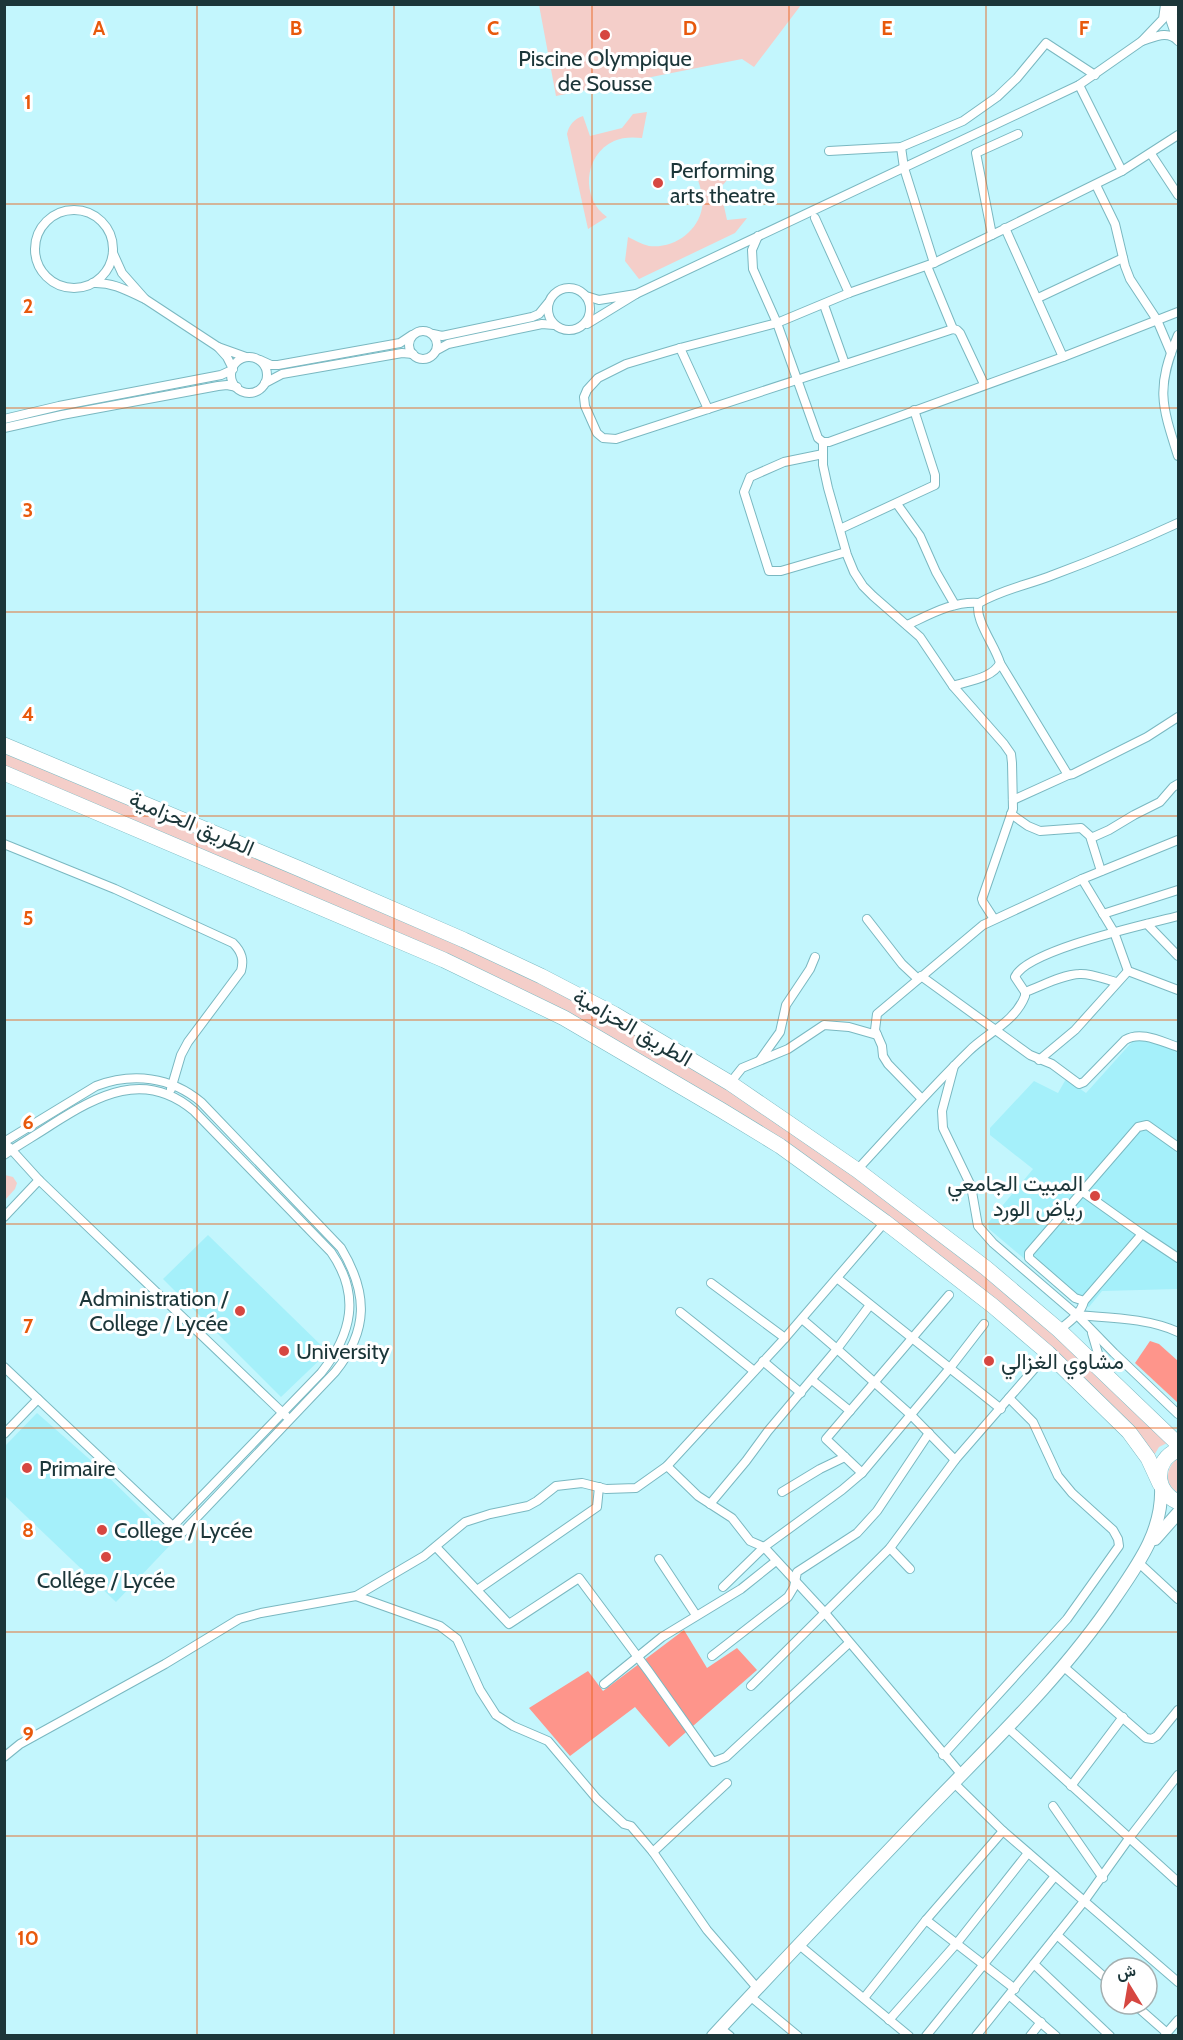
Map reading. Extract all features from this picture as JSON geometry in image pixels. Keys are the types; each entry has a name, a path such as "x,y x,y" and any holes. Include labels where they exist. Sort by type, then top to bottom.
{"highway":[{"name":"الطريق الحزامية","path":"4,745 311,874 532,971 614,1014 730,1083 857,1170 986,1268 1059,1330 1179,1443"},
{"name":"الطريق الحزامية","path":"4,773 425,952 564,1018 619,1048 780,1146 962,1280 1048,1353 1129,1432 1148,1458 1167,1496 1179,1502"},
{"path":"1160,1485 1159,1476 1164,1461 1169,1455 1179,1450"}],"street":[{"path":"1166,4 1179,36"},
{"path":"218,347 227,357 232,369 232,381 243,392 253,392 282,374 402,353 426,359 448,344 542,324 554,325 568,331 581,327 636,294 1079,85 1142,41 1163,19 1166,4"},
{"path":"1142,41 1166,34 1172,35 1179,41"},
{"path":"829,151 901,147 963,121 1017,78 1046,43 1095,75"},
{"path":"1079,85 1122,171"},
{"path":"992,235 976,153 1018,134"},
{"path":"953,329 616,439 608,440 597,433 585,406 584,397 587,390 598,378 626,364 777,323 849,293 931,264 1096,185 1151,154 1179,135"},
{"path":"901,147 904,168 931,264 953,329 960,333 984,384"},
{"path":"1151,154 1179,195"},
{"path":"1096,185 1115,224 1130,279 1157,320 1171,353"},
{"path":"145,299 122,273 113,254 110,232 100,220 88,212 72,210 57,214 50,218 40,230 37,237 37,260 45,274 56,283 78,287 105,282 115,285 145,299 218,347 239,356 278,365 400,343 421,331 442,336 512,323 539,314 557,291 566,288 576,289 598,300 636,294"},
{"path":"815,218 849,293"},
{"path":"1005,228 1063,357"},
{"path":"758,236 752,250 753,269 777,323 818,438 822,442 828,488 854,572 863,586 920,637 953,686 1008,749 1013,771 1011,814 982,899 994,919"},
{"path":"93,283 104,274 113,254"},
{"path":"1038,298 1123,258"},
{"path":"581,327 588,320 591,311 586,296"},
{"path":"548,303 549,317 554,325"},
{"path":"824,305 845,364"},
{"path":"822,442 829,442 1063,357 1179,312"},
{"path":"433,334 437,340 437,350"},
{"path":"412,335 409,344 413,354"},
{"path":"1179,335 1171,353 1162,387 1163,402 1179,456"},
{"path":"680,348 708,409"},
{"path":"4,419 59,406 221,375 247,357"},
{"path":"260,360 268,373 265,383"},
{"path":"4,428 218,386 237,387"},
{"path":"840,529 935,485 935,475 914,410"},
{"path":"823,454 784,462 750,477 744,492 769,571 781,571 846,552"},
{"path":"897,504 920,536 936,572 955,605"},
{"path":"907,625 955,605 967,602 979,603 1007,589 1043,579 1103,557 1179,523"},
{"path":"979,603 978,615 997,651 1000,663 1068,775"},
{"path":"953,686 989,675 998,669 1000,663"},
{"path":"1013,800 1128,747 1179,717"},
{"path":"1091,838 1160,802 1173,787 1179,784"},
{"path":"1011,814 1033,829 1050,831 1077,827 1084,830 1091,838 1101,871"},
{"path":"922,1099 883,1056 875,1022 877,1014 972,933 994,919 1082,879 1179,840"},
{"path":"4,844 114,889 233,944 240,950 243,965 241,971 188,1042 181,1055 169,1094"},
{"path":"1082,879 1114,932 1128,971 1179,990"},
{"path":"1103,914 1179,890"},
{"path":"857,1170 972,1048 1010,1018 1024,1000 1025,992 1015,977 1022,967 1040,957 1114,932 1179,916"},
{"path":"867,919 902,964 1039,1060 1052,1064 1077,1083 1080,1083 1132,1036 1141,1035 1179,1047"},
{"path":"1147,924 1179,956"},
{"path":"760,1060 780,1032 786,1005 810,969 815,957"},
{"path":"1039,1060 1075,1030 1128,971"},
{"path":"1025,992 1078,974 1088,974 1116,982"},
{"path":"730,1083 742,1068 788,1049 824,1025 849,1027 877,1035"},
{"path":"954,1066 942,1111 943,1128 971,1186 978,1226 993,1243 1077,1315 1179,1414"},
{"path":"4,1367 179,1532 188,1529 336,1372 349,1355 357,1337 361,1304 354,1270 342,1248 201,1102 173,1085 140,1077 108,1081 96,1086 5,1142 8,1153 290,1420"},
{"path":"8,1153 64,1117 106,1094 134,1089 169,1094 194,1111 323,1244 339,1264 348,1286 349,1308 347,1327 342,1342 321,1373 173,1526"},
{"path":"1084,1301 1075,1298 1028,1256 1138,1127 1147,1125 1179,1147"},
{"path":"4,1217 39,1180"},
{"path":"1083,1191 1179,1258"},
{"path":"4,1757 20,1744 146,1675 239,1619 261,1612 356,1596 424,1556 465,1522 528,1506 556,1486 582,1483 615,1490 636,1488 667,1466 802,1319 885,1222"},
{"path":"1059,1330 1077,1315 1084,1301 1142,1234"},
{"path":"837,1278 1000,1408"},
{"path":"711,1283 785,1338"},
{"path":"862,1473 826,1440 950,1295"},
{"path":"710,1504 837,1349 870,1305"},
{"path":"680,1312 754,1371"},
{"path":"1077,1315 1134,1320 1179,1332"},
{"path":"802,1319 911,1415 955,1460"},
{"path":"723,1587 764,1547 842,1491 862,1473 984,1324"},
{"path":"1092,1331 1104,1373"},
{"path":"751,1686 890,1548 955,1460 1048,1353"},
{"path":"763,1361 801,1393"},
{"path":"812,1380 850,1411"},
{"path":"943,1755 1067,1619 1119,1546 1119,1539 1113,1530 1072,1494 1058,1476 1033,1422 1009,1398"},
{"path":"4,1434 38,1399"},
{"path":"712,1656 788,1597 795,1587 797,1572 846,1540 867,1522 877,1511 929,1433"},
{"path":"782,1492 844,1457"},
{"path":"667,1466 698,1496 732,1518 750,1541 764,1547 825,1613 943,1755 958,1779 1003,1831 1179,1982"},
{"path":"721,2033 798,1944 1008,1728 1064,1666 1104,1614 1148,1547 1157,1521 1161,1499 1160,1485"},
{"path":"477,1590 597,1507 599,1487"},
{"path":"1148,1547 1176,1520"},
{"path":"436,1547 509,1624 579,1578 713,1762 726,1758 849,1643"},
{"path":"890,1548 910,1569"},
{"path":"659,1560 696,1616"},
{"path":"604,1684 662,1637 741,1589 776,1561"},
{"path":"1139,1563 1179,1599"},
{"path":"356,1596 440,1626 450,1633 461,1646 471,1672 496,1715 513,1726 548,1741 597,1799 624,1824 631,1826 754,1993 798,2036"},
{"path":"1064,1666 1146,1738 1152,1739 1157,1736 1179,1710"},
{"path":"1071,1786 1123,1717"},
{"path":"1008,1728 1179,1882"},
{"path":"976,2036 1103,1878 1130,1837 1176,1785 1179,1774"},
{"path":"652,1852 727,1783"},
{"path":"1053,1806 1103,1878"},
{"path":"864,1998 926,1920 1003,1831"},
{"path":"889,2020 957,1943 1028,1853"},
{"path":"926,2036 1055,1876"},
{"path":"926,1920 983,1964 1056,2036"},
{"path":"1057,1935 1099,1972"},
{"path":"798,1944 909,2036"},
{"path":"1034,1964 1110,2036"},
{"path":"1146,2016 1165,2034 1179,2020"},
{"path":"1030,2036 1041,2022"}],"shaded area":[{"path":"539,4 801,5 754,67 742,59 556,96"},
{"path":"647,112 642,138 617,140 596,156 591,166 590,189 593,200 607,217 588,229 567,134 569,128 583,116 590,136 622,128 633,114"},
{"path":"725,165 729,178 720,188 727,220 747,218 735,233 639,279 625,261 628,237 649,246 658,246 667,245 683,237 700,217 702,198 698,180"},
{"path":"5,753 421,928 584,1004 780,1121 1003,1290 1171,1441 1159,1447 1153,1457 960,1274 586,1025 5,769"},
{"name":"المبيت الجامعي رياض الورد","path":"1140,1040 1178,1050 1178,1289 1102,1291 1089,1307 1077,1303 989,1229 988,1223 1033,1169 990,1135 990,1128 1034,1081 1058,1093 1066,1079 1086,1093 1132,1042"},
{"path":"5,1175 13,1177 17,1183 15,1189 5,1200"},
{"path":"208,1235 328,1352 281,1397 163,1279"},
{"path":"1150,1341 1159,1344 1178,1361 1178,1403 1135,1363"},
{"path":"37,1413 95,1464 174,1541 116,1602 5,1496 5,1446"},
{"path":"1178,1458 1178,1493 1170,1485 1168,1476 1171,1466"},
{"path":"684,1630 707,1668 737,1648 757,1670 669,1747 635,1707 570,1756 529,1708 588,1671 603,1691"}],"place":[{"name":"Piscine Olympique de Sousse","path":"605,35"},
{"name":"Performing arts theatre","path":"658,183"},
{"name":"المبيت الجامعي رياض الورد","path":"1095,1196"},
{"name":"Administration / College / Lycée","path":"240,1311"},
{"name":"University","path":"284,1351"},
{"name":"مشاوي الغزالي","path":"989,1361"},
{"name":"Primaire","path":"27,1468"},
{"name":"College / Lycée","path":"102,1530"},
{"name":"Collége / Lycée","path":"106,1557"}]}
